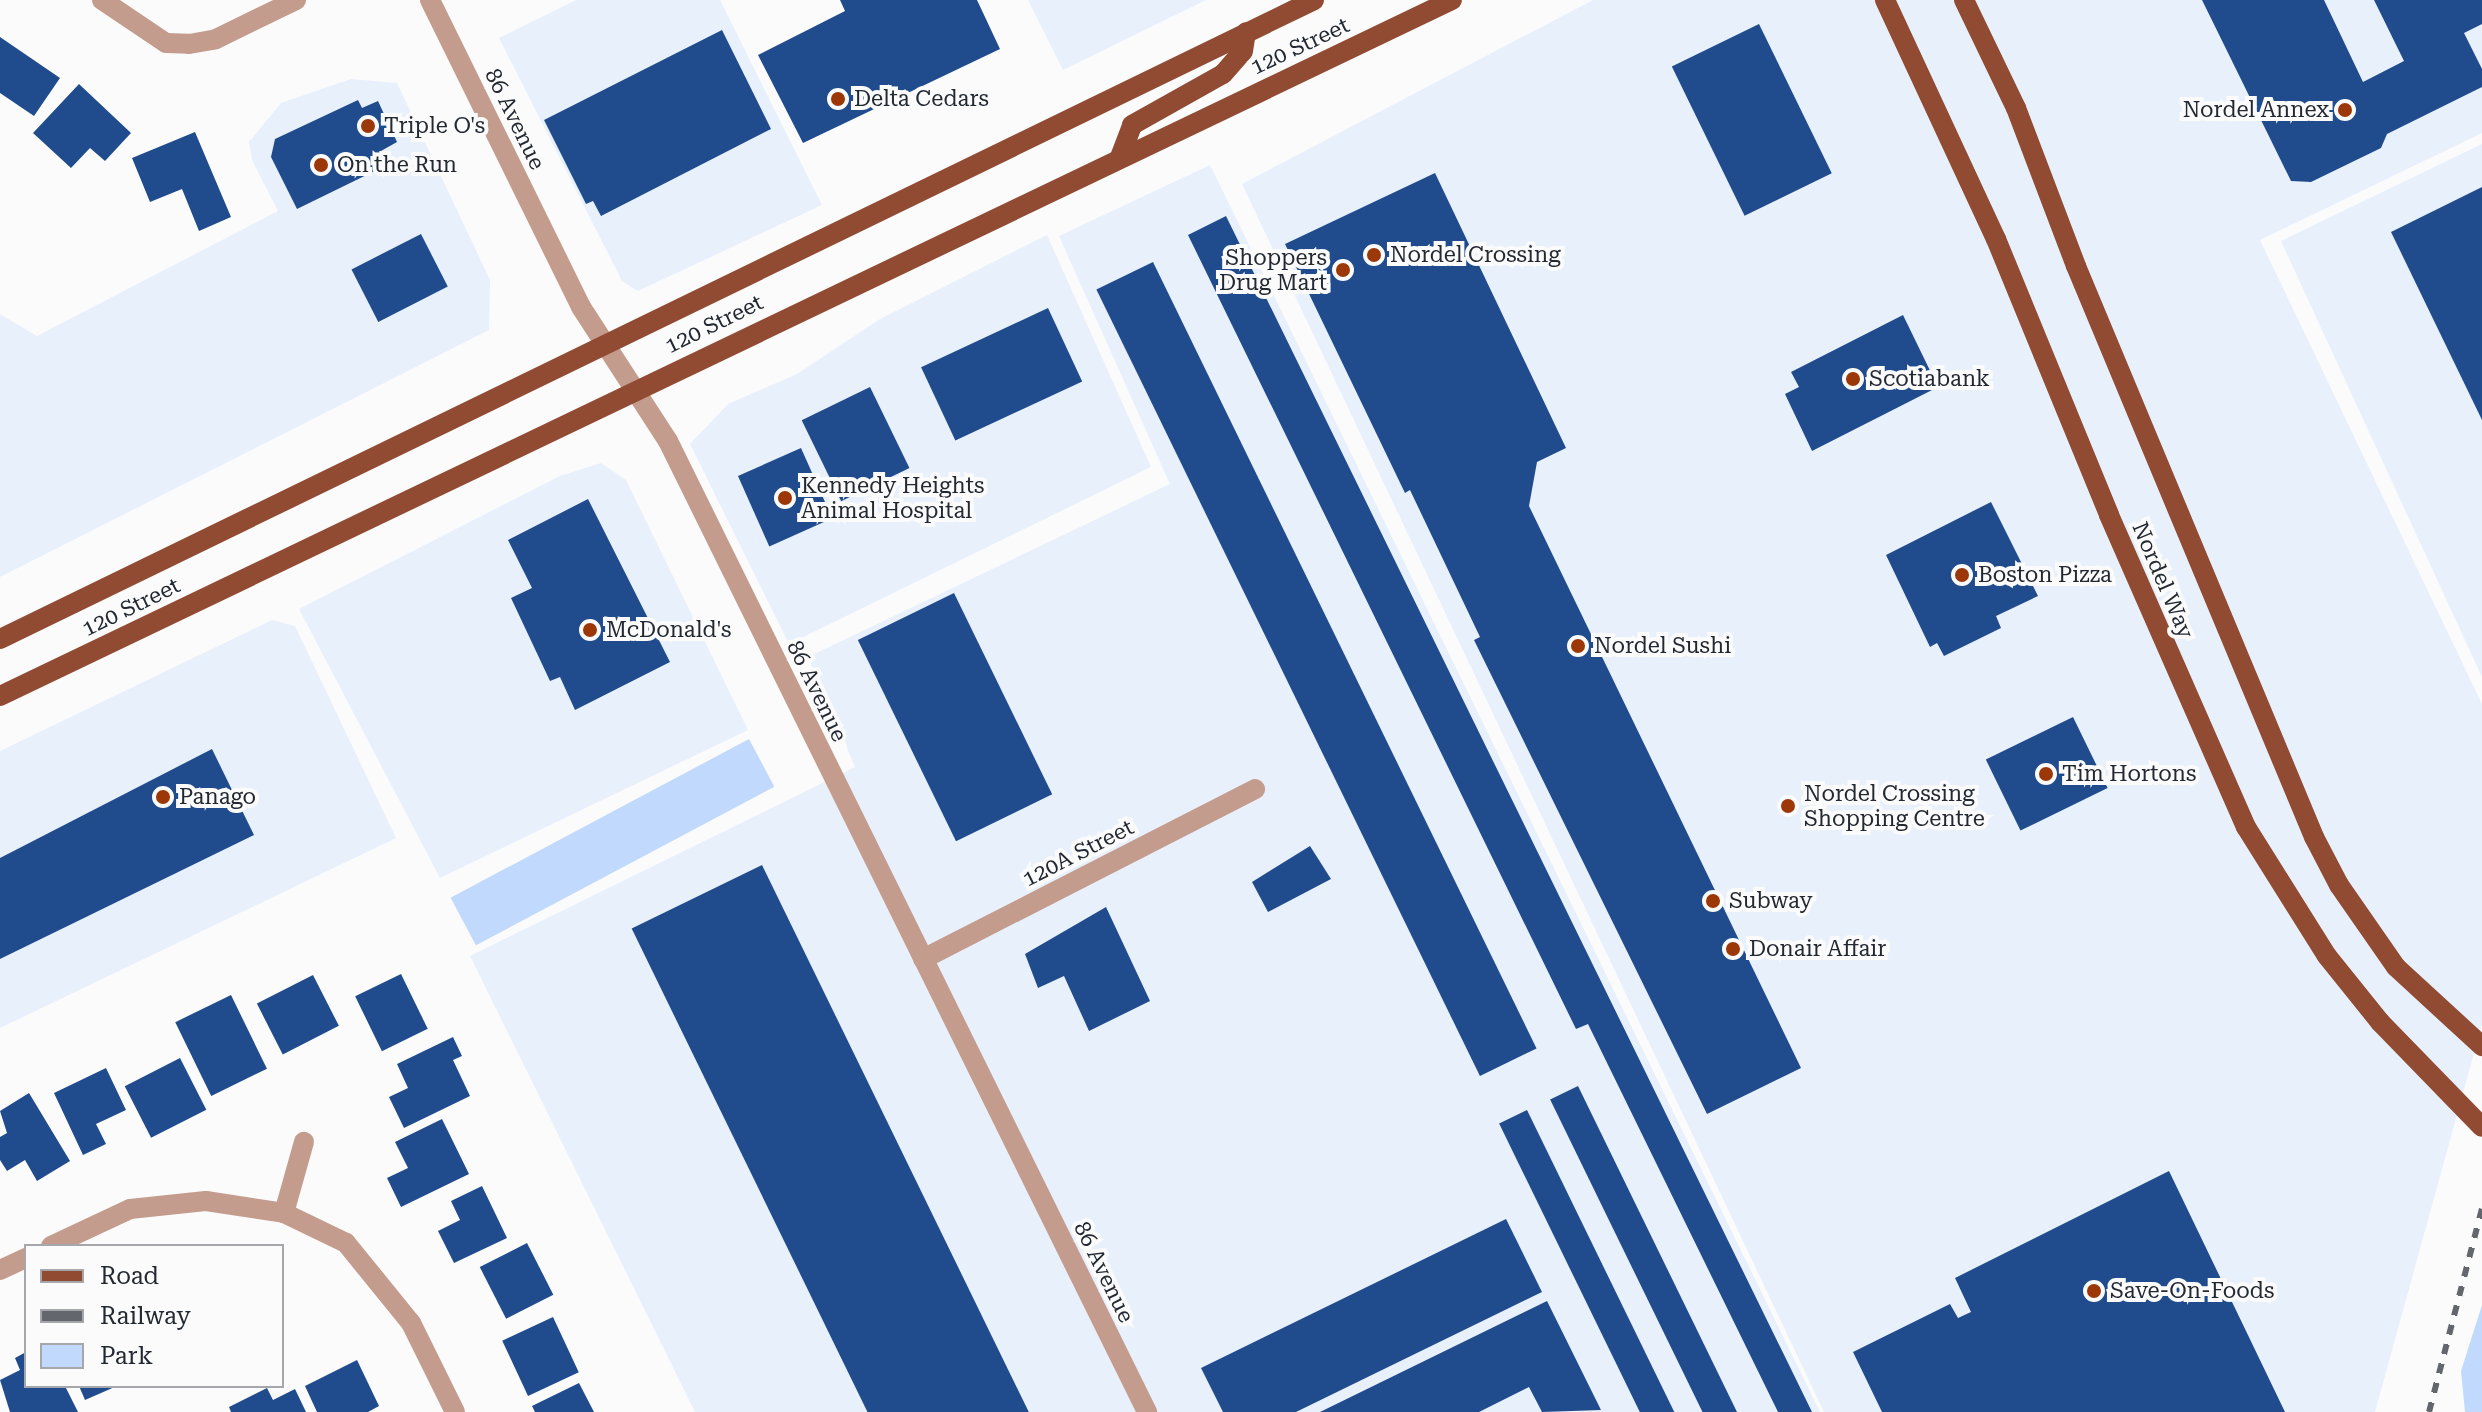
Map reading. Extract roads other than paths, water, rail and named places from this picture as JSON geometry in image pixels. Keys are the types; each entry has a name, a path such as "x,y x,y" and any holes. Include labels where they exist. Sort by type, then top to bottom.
{"main road":[{"name":"120 Street","path":"0,639 1314,0"},
{"name":"120 Street","path":"0,696 1452,0"},
{"name":"Nordel Way","path":"1885,0 1996,239 2109,515 2246,827 2327,956 2380,1022 2482,1127"},
{"name":"Nordel Way","path":"1964,0 2016,108 2076,266 2314,837 2339,885 2396,967 2482,1046"},
{"path":"1120,157 1132,125 1223,74 1243,51 1246,32"}],"street":[{"path":"102,0 166,43 189,44 216,39 296,0"},
{"name":"86 Avenue","path":"430,0 567,279 668,441 1147,1412"},
{"name":"120A Street","path":"923,959 1255,789"},
{"path":"284,1213 304,1142"},
{"path":"55,1244 130,1209 206,1201 284,1213 346,1243 411,1323 455,1412"},
{"path":"0,1270 24,1259"}],"railway":[{"path":"2429,1412 2482,1209"}],"place":[{"name":"Delta Cedars","path":"838,99"},
{"name":"Nordel Annex","path":"2345,110"},
{"name":"Triple O's","path":"368,126"},
{"name":"On the Run","path":"321,165"},
{"name":"Nordel Crossing","path":"1374,255"},
{"name":"Shoppers Drug Mart","path":"1343,270"},
{"name":"Scotiabank","path":"1853,379"},
{"name":"Kennedy Heights Animal Hospital","path":"785,498"},
{"name":"Boston Pizza","path":"1962,575"},
{"name":"McDonald's","path":"590,630"},
{"name":"Nordel Sushi","path":"1578,646"},
{"name":"Tim Hortons","path":"2046,774"},
{"name":"Panago","path":"163,797"},
{"name":"Nordel Crossing Shopping Centre","path":"1788,806"},
{"name":"Subway","path":"1713,901"},
{"name":"Donair Affair","path":"1733,949"},
{"name":"Save-On-Foods","path":"2094,1291"}]}
